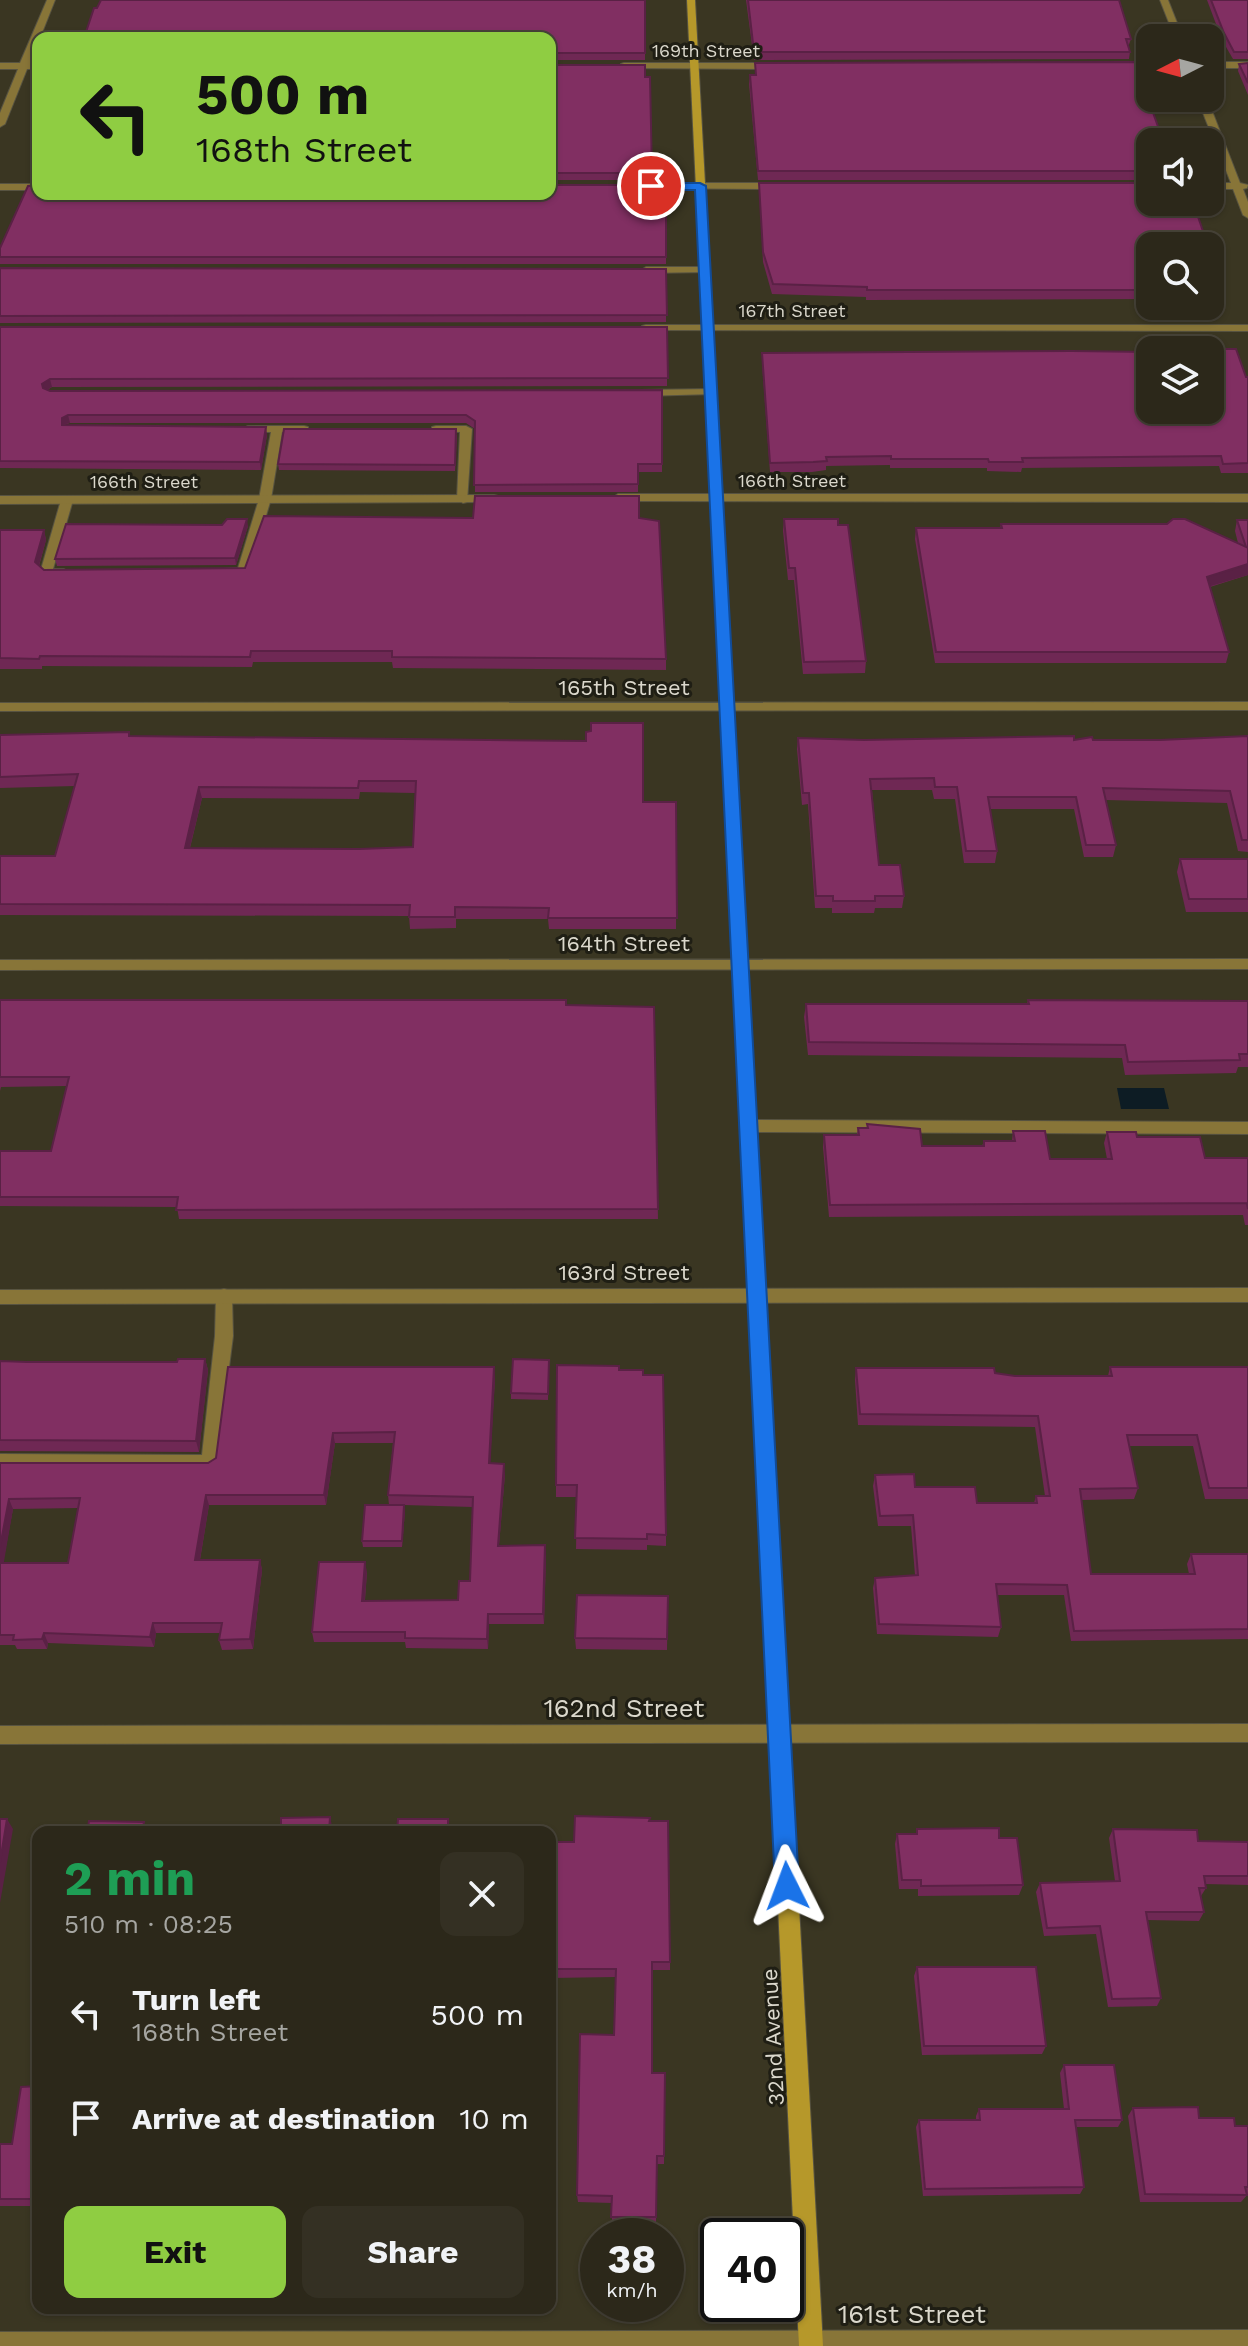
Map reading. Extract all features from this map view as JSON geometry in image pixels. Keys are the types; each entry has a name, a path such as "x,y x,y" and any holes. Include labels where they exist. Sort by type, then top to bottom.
{"street":[{"path":"38,32 51,0"},
{"name":"32nd Avenue","path":"691,0 811,2344"},
{"path":"1164,0 1173,24"},
{"path":"0,124 32,46"},
{"path":"1103,65 1136,65"},
{"path":"1224,65 1248,65"},
{"path":"0,66 32,66"},
{"name":"169th Street","path":"609,66 788,66"},
{"path":"1208,112 1242,186 1248,215"},
{"path":"622,186 785,186"},
{"path":"0,187 32,187"},
{"path":"626,270 704,270"},
{"name":"167th Street","path":"627,328 1248,328"},
{"path":"627,393 711,392"},
{"path":"229,429 324,429"},
{"path":"213,572 243,572 265,499 277,429"},
{"path":"419,429 466,429 463,499"},
{"name":"166th Street","path":"602,498 1248,498"},
{"name":"166th Street","path":"0,500 510,499"},
{"path":"67,500 46,573 76,573"},
{"name":"165th Street","path":"0,707 1248,706"},
{"name":"164th Street","path":"0,965 1248,964"},
{"path":"749,1126 1248,1128"},
{"name":"163rd Street","path":"0,1297 1248,1295"},
{"path":"0,1462 210,1463 224,1336 224,1296"},
{"name":"162nd Street","path":"0,1735 1248,1733"},
{"name":"161st Street","path":"0,2344 1248,2342"}],"water":[{"path":"1117,1088 1164,1088 1169,1109 1121,1109"}],"building":[{"path":"101,0 645,0 645,53 556,53 556,32 86,32 94,8"},
{"path":"748,0 1119,0 1131,39 1126,39 1130,52 754,52"},
{"path":"1211,0 1248,0 1248,52 1234,52 1224,33 1224,24 1220,24"},
{"path":"1135,62 1136,112 1153,112 1159,128 1136,128 1136,171 758,171 750,75 756,75 755,63"},
{"path":"1248,63 1248,83 1239,64"},
{"path":"556,65 645,65 645,77 650,77 652,173 556,173"},
{"path":"759,183 1136,183 1136,216 1198,216 1203,232 1136,232 1136,290 867,290 867,287 773,284 763,252"},
{"path":"556,185 651,185 651,200 666,200 666,257 0,257 0,248 28,186 32,186 32,200 556,200"},
{"path":"0,268 666,269 667,315 0,316"},
{"path":"0,327 667,327 668,378 50,379 42,384 50,391 662,390 662,464 638,464 638,484 474,485 475,421 466,415 68,415 62,418 62,425 266,427 260,462 0,461"},
{"path":"1224,349 1236,349 1248,377 1248,463 1223,464 1221,456 1022,458 1023,462 989,462 988,459 891,459 891,456 826,457 827,461 770,463 762,353 1136,352 1136,424 1224,424"},
{"path":"284,429 456,429 455,465 278,464"},
{"path":"475,496 639,496 639,518 659,521 666,659 392,657 392,651 251,651 250,657 0,658 0,530 44,530 35,562 44,570 245,568 264,516 473,518"},
{"path":"227,519 247,519 235,558 55,559 66,524 222,525"},
{"path":"784,519 838,519 838,525 848,525 866,661 804,662 795,568 789,568"},
{"path":"1173,519 1185,519 1246,547 1237,520 1248,520 1248,564 1207,577 1229,652 936,652 916,528 1002,528 1001,524 1167,524"},
{"path":"591,723 643,723 643,802 676,802 677,918 548,918 549,908 455,907 455,917 409,917 410,905 0,904 0,856 55,856 78,774 0,777 0,735 129,732 129,736 586,741 586,732 591,731","holes":["359,781 416,781 413,847 185,848 199,787 358,788"]},
{"path":"1074,736 1074,740 1092,737 1093,740 1160,740 1248,736 1248,840 1242,840 1230,791 1103,788 1116,845 1086,845 1076,797 988,797 997,851 966,851 957,787 935,787 934,778 870,779 879,865 900,865 904,896 875,896 875,901 833,901 833,896 816,896 809,793 803,793 798,738 864,740"},
{"path":"1180,859 1248,859 1248,899 1189,899"},
{"path":"0,1000 566,1000 566,1005 654,1007 658,1209 176,1210 178,1197 0,1197 0,1151 51,1151 69,1077 0,1077"},
{"path":"1028,1000 1248,1001 1248,1054 1239,1054 1240,1060 1128,1062 1125,1045 809,1042 806,1004 1029,1004"},
{"path":"867,1124 920,1129 922,1146 984,1146 984,1141 1015,1141 1013,1131 1045,1131 1050,1159 1112,1159 1107,1132 1136,1132 1137,1137 1200,1137 1205,1158 1248,1158 1248,1209 1247,1203 830,1205 824,1135 859,1135 858,1128 868,1128"},
{"path":"178,1359 205,1359 196,1441 0,1440 0,1361 177,1362"},
{"path":"513,1359 549,1360 548,1394 511,1393"},
{"path":"557,1365 619,1366 619,1370 643,1370 643,1375 663,1375 666,1535 647,1534 647,1539 575,1538 577,1485 556,1485"},
{"path":"228,1367 494,1367 489,1463 504,1464 498,1546 545,1545 543,1614 488,1614 487,1639 405,1638 405,1632 312,1632 319,1562 365,1562 362,1601 458,1600 459,1581 470,1581 473,1497 388,1495 395,1432 333,1433 324,1495 206,1495 195,1560 260,1560 250,1639 219,1640 222,1623 153,1623 150,1637 44,1633 42,1639 13,1640 14,1635 0,1635 0,1563 68,1563 80,1498 9,1499 0,1547 0,1463 208,1463 216,1458"},
{"path":"1110,1367 1248,1367 1248,1488 1209,1488 1197,1435 1127,1435 1138,1488 1080,1489 1091,1574 1195,1574 1191,1554 1248,1554 1248,1629 1074,1631 1067,1585 996,1584 1001,1627 879,1624 875,1578 918,1575 913,1515 880,1516 875,1475 914,1474 915,1487 975,1487 977,1503 1037,1503 1036,1496 1050,1496 1038,1416 860,1414 856,1368 994,1368 995,1373 1015,1376 1112,1376"},
{"path":"365,1505 404,1505 402,1541 362,1541"},
{"path":"577,1595 668,1596 667,1639 575,1638"},
{"path":"575,1816 668,1821 670,1962 652,1962 652,2073 665,2073 664,2156 657,2156 656,2217 611,2217 612,2196 577,2195 580,2034 614,2035 616,1969 556,1969 556,1842 574,1842"},
{"path":"330,1817 329,1826 281,1826 281,1818"},
{"path":"0,1819 7,1819 0,1862"},
{"path":"398,1819 448,1819 448,1826 397,1826"},
{"path":"89,1821 144,1822 143,1826 88,1826"},
{"path":"999,1828 999,1838 1017,1838 1023,1885 921,1886 921,1880 902,1880 897,1834 917,1834 917,1829"},
{"path":"1113,1829 1197,1830 1198,1841 1248,1842 1248,1876 1204,1876 1206,1888 1199,1888 1204,1912 1146,1912 1161,1998 1112,1999 1100,1926 1047,1928 1040,1883 1120,1881"},
{"path":"917,1967 1036,1967 1046,2046 924,2046"},
{"path":"1064,2065 1114,2065 1122,2120 1075,2120 1084,2187 925,2189 919,2120 980,2120 979,2109 1069,2109"},
{"path":"32,2086 32,2199 0,2199 0,2144 12,2144 21,2087"},
{"path":"1198,2107 1199,2118 1234,2118 1235,2126 1248,2126 1247,2195 1145,2194 1133,2108"}],"route":[{"path":"651,186 700,186 787,1886"}]}
